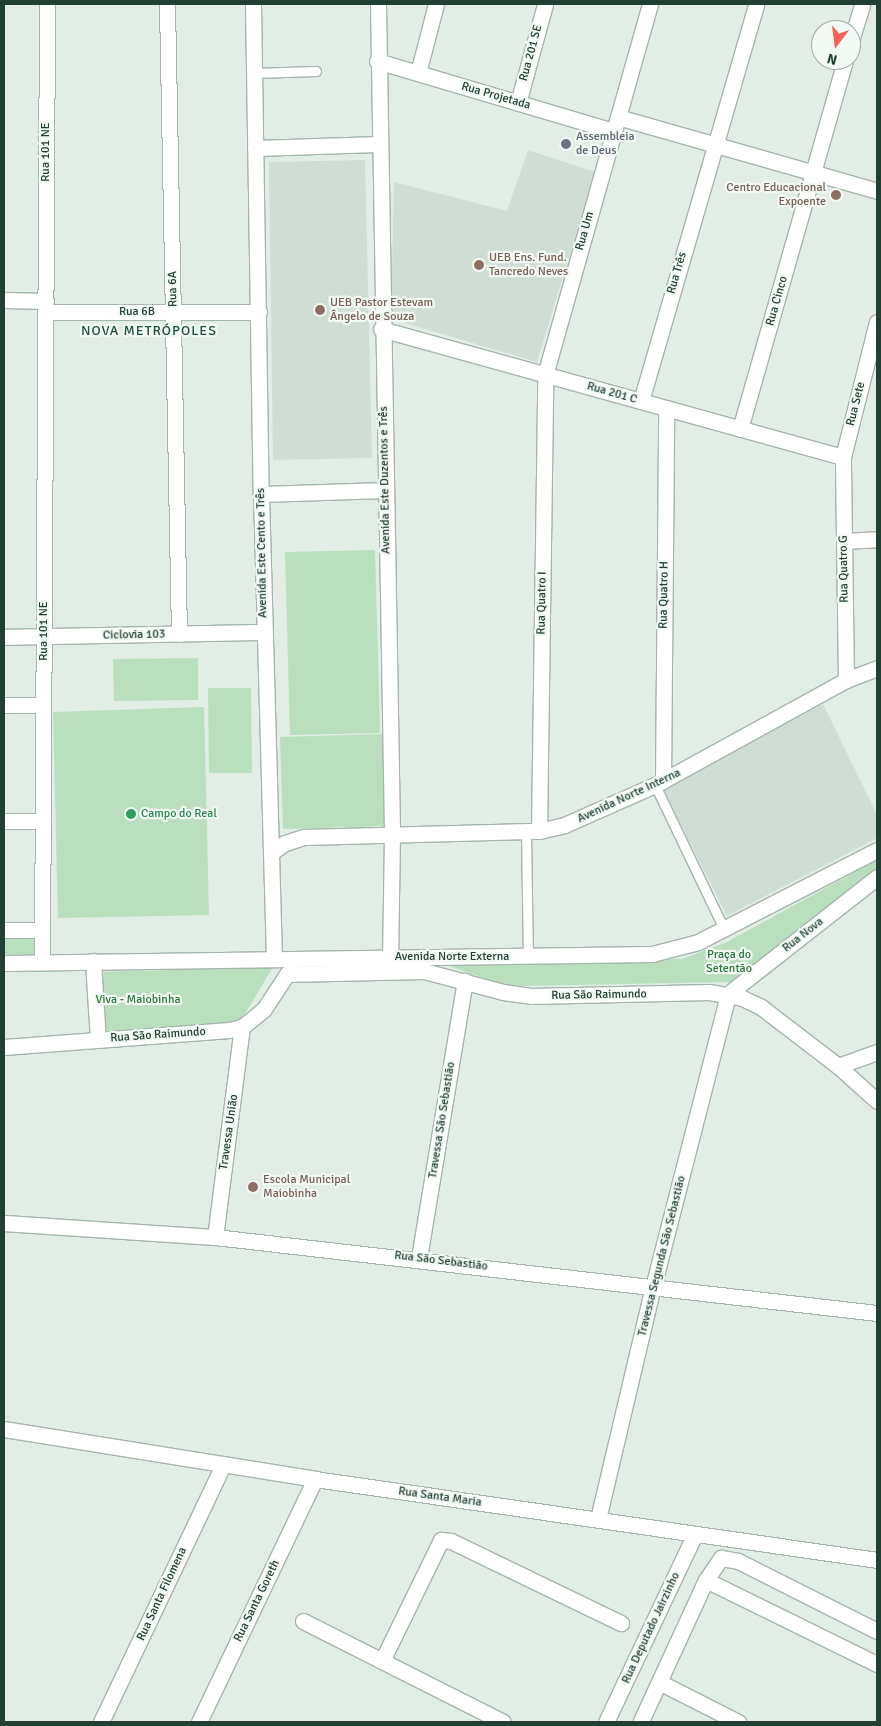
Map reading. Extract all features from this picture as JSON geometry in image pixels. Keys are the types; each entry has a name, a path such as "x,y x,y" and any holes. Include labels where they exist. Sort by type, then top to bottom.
{"street":[{"name":"Rua 101 NE","path":"42,962 47,4"},
{"name":"Rua 6A","path":"168,4 179,634"},
{"name":"Avenida Este Cento e Três","path":"253,4 264,632 271,853 280,958"},
{"name":"Avenida Este Duzentos e Três","path":"378,4 378,144 392,835 390,957"},
{"path":"418,73 436,4"},
{"name":"Rua 201 SE","path":"518,102 545,4"},
{"name":"Rua Um","path":"545,375 650,4"},
{"name":"Rua Três","path":"641,401 756,4"},
{"path":"857,20 862,4"},
{"name":"Rua Projetada","path":"377,61 518,102 616,124"},
{"name":"Rua Cinco","path":"740,429 843,70"},
{"path":"616,124 666,131 877,191"},
{"path":"255,148 378,144"},
{"path":"4,300 45,306"},
{"name":"Rua 6B","path":"45,306 173,312 259,312"},
{"name":"Rua Sete","path":"843,457 872,364 877,322"},
{"name":"Rua 201 C","path":"382,329 843,457"},
{"name":"Rua Quatro I","path":"533,832 545,375"},
{"name":"Rua Quatro H","path":"659,783 666,408"},
{"name":"Rua Quatro G","path":"843,457 846,680"},
{"path":"261,494 385,490"},
{"path":"844,541 877,539"},
{"name":"Ciclovia 103","path":"4,637 44,638 264,632"},
{"name":"Avenida Norte Interna","path":"271,853 285,843 304,837 533,832 587,817 659,783 846,680 877,668"},
{"path":"4,705 43,705"},
{"path":"4,820 43,821"},
{"name":"Avenida Norte Externa","path":"4,963 652,954 698,942 877,850"},
{"name":"Rua Nova","path":"728,994 877,877"},
{"path":"4,930 42,930"},
{"path":"242,1027 264,1009 287,974 280,958"},
{"path":"94,962 98,1040"},
{"name":"Rua São Raimundo","path":"287,974 424,971 531,996 728,994 761,1008 838,1066 877,1101"},
{"name":"Travessa São Sebastião","path":"419,1258 465,981"},
{"name":"Travessa Segunda São Sebastião","path":"598,1519 653,1287 728,994"},
{"name":"Rua São Raimundo","path":"4,1047 242,1027"},
{"name":"Travessa União","path":"215,1237 242,1027"},
{"path":"838,1066 877,1052"},
{"name":"Rua São Sebastião","path":"4,1223 215,1237 419,1258 877,1313"},
{"name":"Rua Santa Maria","path":"4,1429 316,1479 877,1560"},
{"name":"Rua Santa Filomena","path":"100,1722 223,1465"},
{"name":"Rua Santa Goreth","path":"200,1722 316,1479"},
{"name":"Rua Deputado Jairzinho","path":"606,1722 695,1534"},
{"path":"382,1661 441,1540 451,1541 621,1623"},
{"path":"641,1720 706,1580 720,1558 738,1560 877,1631"},
{"path":"706,1580 877,1664"},
{"path":"303,1621 503,1722"},
{"path":"659,1682 738,1722"}],"lane":[{"path":"254,73 316,71"},
{"path":"659,783 724,929"},
{"path":"528,957 533,832"}],"shaded area":[{"name":"UEB Ens. Fund. Tancredo Neves","path":"528,150 595,172 537,362 391,319 394,182 507,211"},
{"name":"UEB Pastor Estevam Ângelo de Souza","path":"365,160 372,458 273,460 269,162"},
{"path":"823,704 877,815 877,838 727,916 663,789"}],"green space":[{"path":"375,550 380,733 290,735 285,552"},
{"path":"198,658 198,700 114,701 113,659"},
{"path":"208,688 251,688 252,773 209,773"},
{"name":"Campo do Real","path":"204,707 209,915 58,918 53,712"},
{"path":"384,734 387,826 283,829 280,737"},
{"name":"Praça do Setentão","path":"877,860 877,870 739,980 731,982 515,986 497,983 452,967 452,964 682,959 725,943"},
{"path":"4,934 34,934 34,954 4,955"},
{"name":"Viva - Maiobinha","path":"273,967 240,1022 103,1031 99,972"}],"place":[{"name":"Assembleia de Deus","path":"566,144"},
{"name":"Centro Educacional Expoente","path":"836,195"},
{"name":"UEB Ens. Fund. Tancredo Neves","path":"479,265"},
{"name":"UEB Pastor Estevam Ângelo de Souza","path":"320,310"},
{"name":"Campo do Real","path":"131,814"},
{"name":"Escola Municipal Maiobinha","path":"253,1187"}],"district":[{"name":"NOVA METRÓPOLES","path":"149,331"}]}
